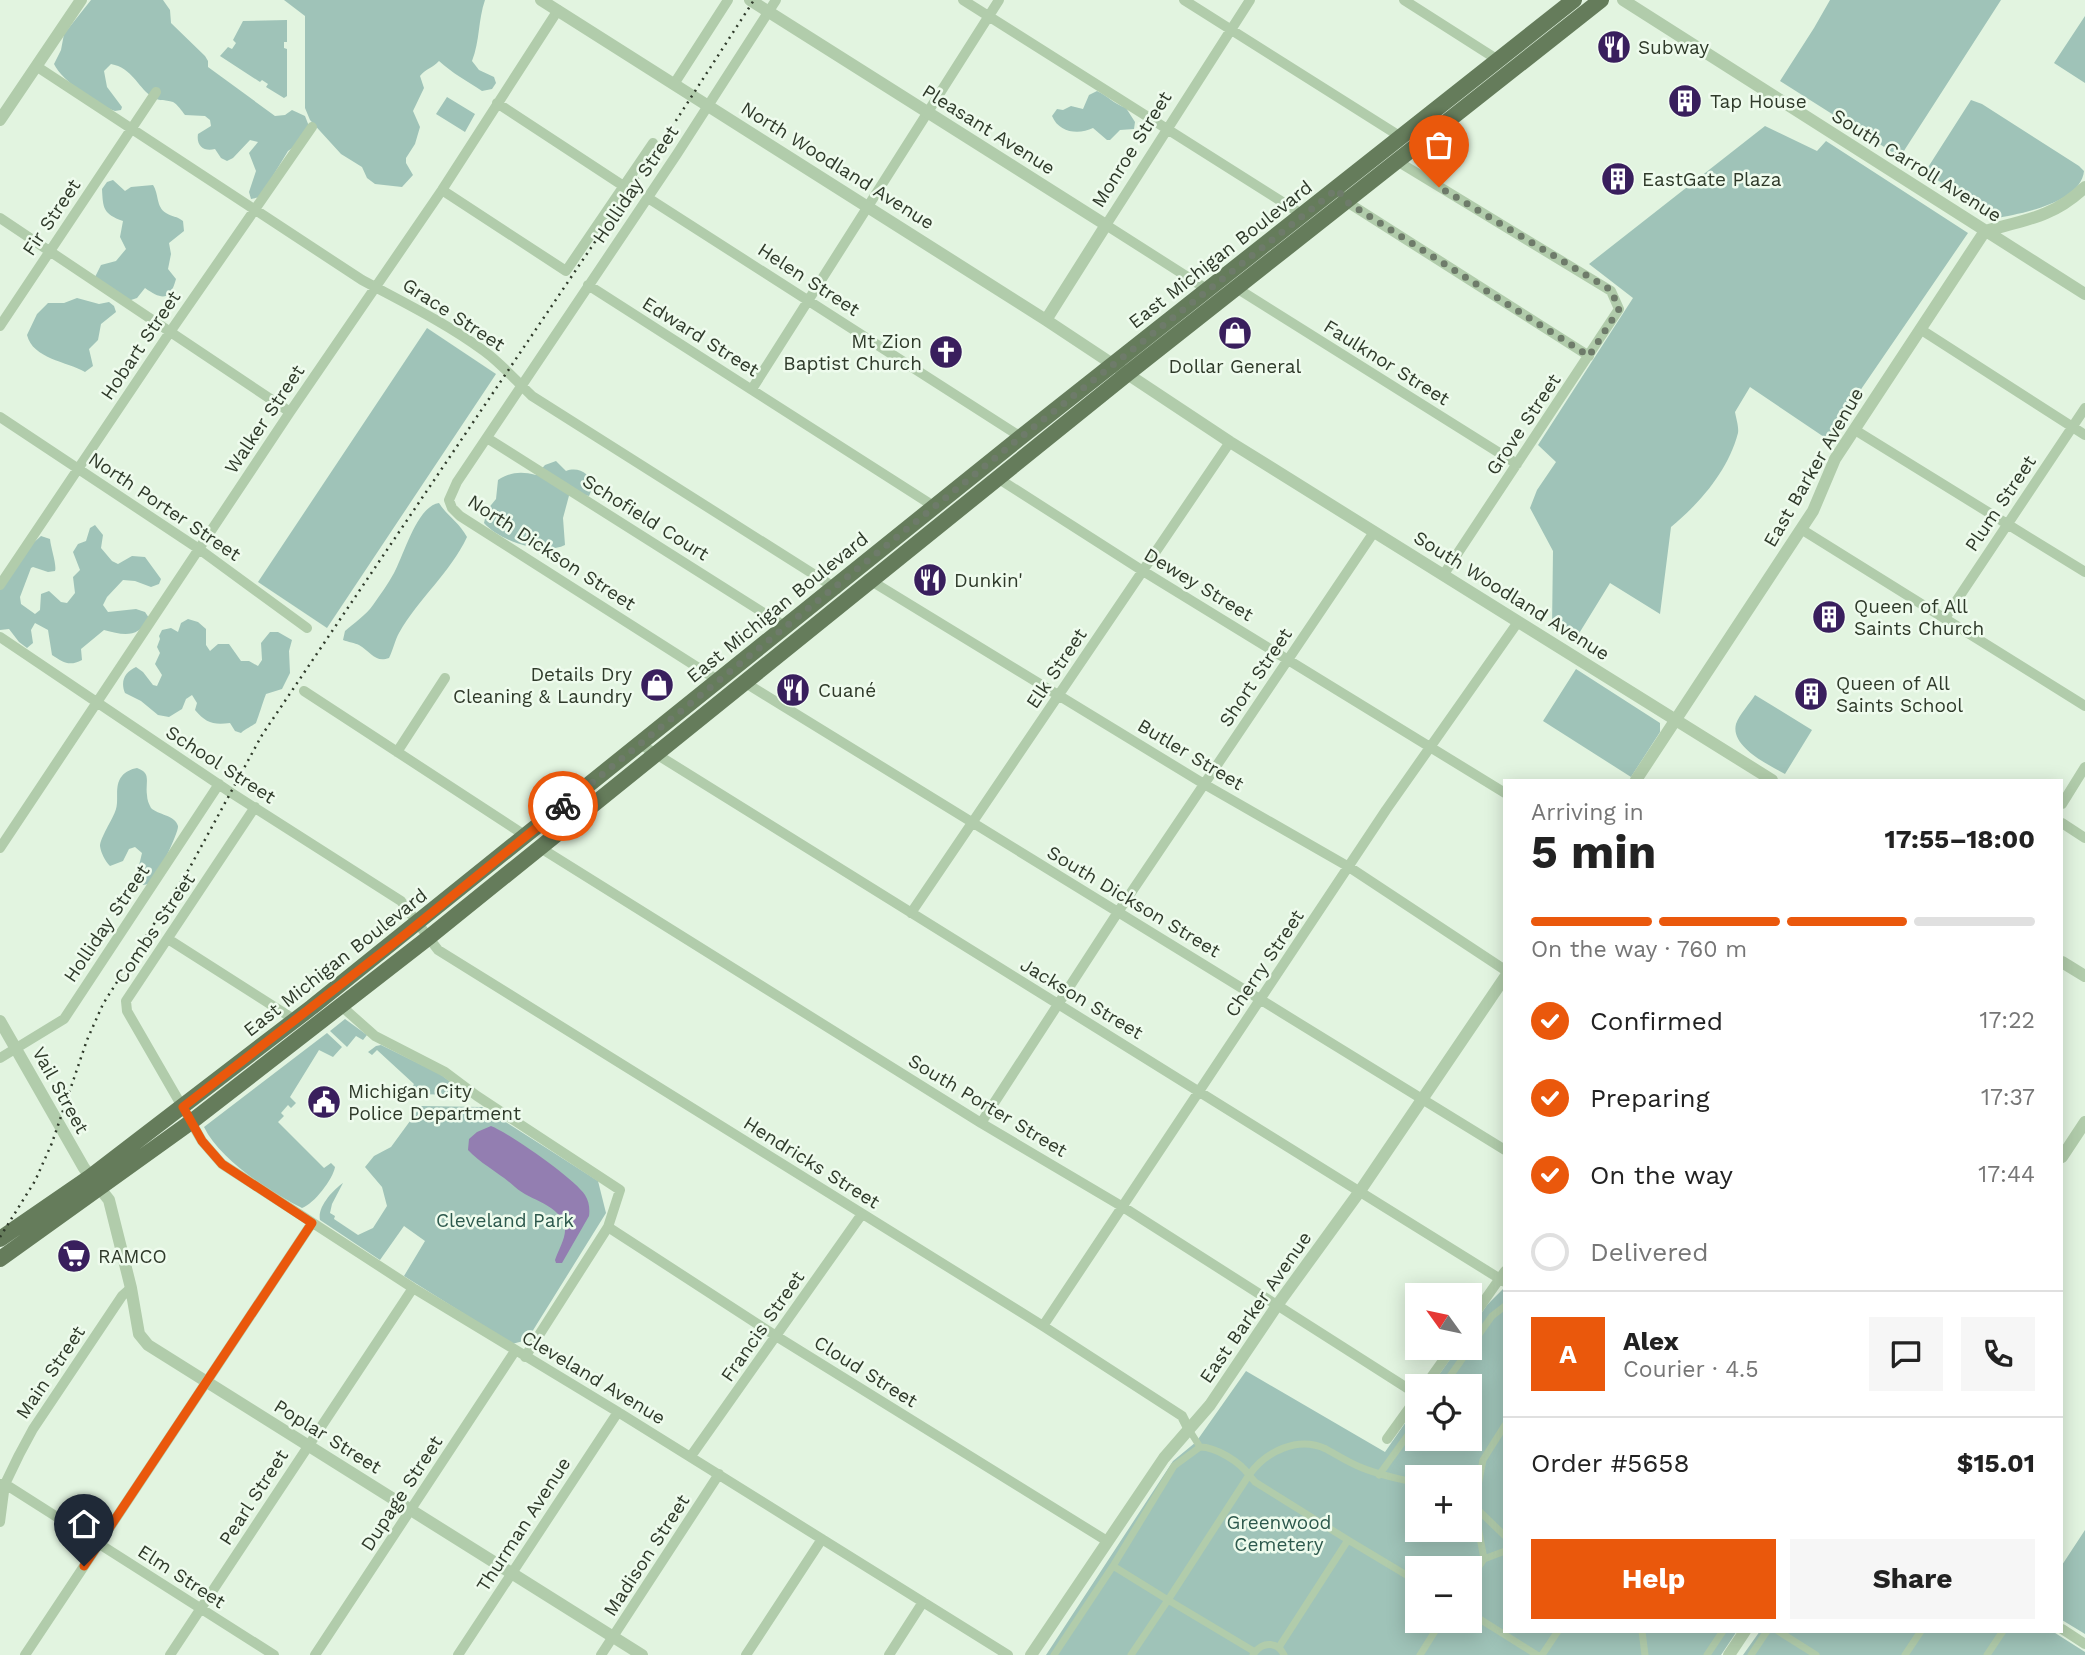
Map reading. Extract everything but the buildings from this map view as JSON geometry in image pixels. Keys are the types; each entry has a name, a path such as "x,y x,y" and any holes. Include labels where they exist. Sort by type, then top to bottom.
{"main road":[{"name":"East Michigan Boulevard","path":"0,1259 95,1182 335,1000 428,938 845,600 864,574 935,507 1021,437 1238,289 1342,195 1401,137 1574,0"},
{"name":"East Michigan Boulevard","path":"187,1114 295,1020 335,1000 418,924 835,587 864,574 997,479 1208,290 1303,215 1398,161 1601,0"},
{"name":"East Michigan Boulevard","path":"0,1239 95,1182"}],"street":[{"path":"0,120 80,0"},
{"name":"North Woodland Avenue","path":"541,0 1046,320 1230,442"},
{"path":"674,84 728,0"},
{"name":"Pleasant Avenue","path":"750,0 1208,290"},
{"name":"Holliday Street","path":"522,386 776,0"},
{"path":"963,0 1303,215"},
{"path":"752,389 999,0"},
{"path":"1184,0 1401,137"},
{"name":"Monroe Street","path":"1046,320 1250,0"},
{"path":"1404,0 1498,60"},
{"name":"South Carroll Avenue","path":"1623,0 2085,294"},
{"name":"Walker Street","path":"0,848 290,412 442,190 558,10"},
{"name":"Grace Street","path":"36,66 375,287 468,340 503,367 532,396 835,587 845,600"},
{"path":"131,128 156,92"},
{"path":"497,103 625,187"},
{"name":"Hobart Street","path":"0,585 312,127"},
{"name":"Fir Street","path":"0,326 131,128"},
{"name":"Holliday Street","path":"442,190 566,271 653,143"},
{"name":"Grove Street","path":"1398,161 1611,290 1619,309 1444,574"},
{"path":"1985,230 2039,217 2056,210 2071,201 2085,187"},
{"path":"1342,195 1589,356"},
{"name":"Helen Street","path":"648,198 1021,437"},
{"path":"0,218 290,412"},
{"name":"East Barker Avenue","path":"1637,779 1801,529 1821,496 1835,459 1985,230"},
{"name":"Edward Street","path":"588,285 935,507"},
{"name":"Faulknor Street","path":"1238,289 1517,464"},
{"path":"1920,329 2085,435"},
{"name":"North Dickson Street","path":"522,386 451,491 449,500 453,508 460,516 719,681"},
{"name":"Plum Street","path":"1945,618 2085,408"},
{"name":"North Porter Street","path":"0,417 198,549 307,628"},
{"path":"1855,429 2085,572"},
{"name":"Schofield Court","path":"487,438 786,627"},
{"name":"South Woodland Avenue","path":"1230,442 1770,779"},
{"name":"Elk Street","path":"911,914 1230,442"},
{"name":"Dewey Street","path":"988,465 997,479 1503,792"},
{"path":"1801,529 2085,706"},
{"name":"Short Street","path":"981,1123 1118,912 1374,532"},
{"name":"Butler Street","path":"864,574 1204,784 1349,867 1503,969"},
{"name":"Cherry Street","path":"1043,1326 1349,867 1518,622"},
{"name":"School Street","path":"0,637 219,784 401,901 418,924"},
{"path":"397,752 445,678"},
{"name":"South Dickson Street","path":"744,682 1503,1149"},
{"path":"304,691 526,836"},
{"name":"Jackson Street","path":"640,744 911,914 1503,1277"},
{"path":"2063,802 2085,766"},
{"name":"Holliday Street","path":"0,1058 64,1019 219,784"},
{"name":"Combs Street","path":"187,1114 127,1011 126,1001 255,807"},
{"path":"2063,824 2085,838"},
{"name":"South Porter Street","path":"539,847 981,1123 1123,1207 1405,1387"},
{"name":"Hendricks Street","path":"418,924 438,950 1043,1326 1182,1416 1188,1429"},
{"path":"168,939 295,1020"},
{"path":"2063,963 2085,976"},
{"name":"East Barker Avenue","path":"1031,1655 1164,1458 1210,1405 1503,980"},
{"path":"335,1000 375,1035 445,1072 620,1190 608,1227 526,1357"},
{"name":"Vail Street","path":"0,1021 95,1182"},
{"name":"Cleveland Avenue","path":"187,1114 202,1141 222,1164 413,1289 691,1456 1009,1655"},
{"path":"2066,1139 2085,1122"},
{"name":"Poplar Street","path":"95,1182 109,1200 131,1288 139,1334 148,1345 642,1655"},
{"name":"Francis Street","path":"691,1456 862,1214"},
{"path":"25,1655 312,1223"},
{"name":"Cloud Street","path":"608,1227 776,1336 1107,1541"},
{"path":"1482,1305 1503,1277"},
{"name":"Main Street","path":"0,1522 3,1483 33,1429 122,1296 131,1288"},
{"name":"Pearl Street","path":"170,1655 413,1289"},
{"path":"1482,1330 1492,1316 1503,1308"},
{"name":"Dupage Street","path":"316,1655 515,1351"},
{"name":"Thurman Avenue","path":"458,1655 618,1412"},
{"path":"1387,1439 1405,1413"},
{"path":"1188,1429 1200,1447 1214,1450 1245,1469 1255,1482 1405,1574"},
{"path":"1481,1465 1503,1429"},
{"path":"1379,1475 1405,1439"},
{"path":"1131,1655 1249,1475 1257,1464 1272,1453 1290,1446 1308,1444 1325,1449 1347,1462 1379,1475 1405,1480"},
{"path":"1054,1655 1113,1566 1174,1466 1200,1447"},
{"name":"Madison Street","path":"601,1655 719,1474"},
{"name":"Elm Street","path":"3,1483 274,1655"},
{"path":"1482,1514 1503,1534"},
{"path":"746,1655 822,1539"},
{"path":"1279,1647 1348,1540"},
{"path":"1480,1542 1484,1559"},
{"path":"1482,1562 1503,1551"},
{"path":"1113,1566 1254,1653 1266,1644 1279,1647 1284,1655"},
{"path":"889,1655 923,1602"},
{"path":"1482,1620 1539,1655 1556,1633"},
{"path":"2063,1630 2085,1644"},
{"path":"1420,1655 1434,1633"},
{"path":"1642,1633 1645,1655"},
{"path":"1707,1655 1722,1633"},
{"path":"1729,1655 1744,1633"},
{"path":"1751,1655 1766,1633"},
{"path":"1781,1633 1816,1655"},
{"path":"1905,1655 1920,1633"},
{"path":"1987,1655 2002,1633"}],"green space":[{"path":"91,0 163,0 170,10 171,23 205,56 208,67 275,116 285,115 292,110 305,116 312,134 288,151 260,197 251,199 249,192 256,171 249,153 258,142 250,140 227,161 221,158 215,149 204,149 198,142 198,134 211,126 210,120 205,116 185,115 173,102 154,98 124,69 111,64 104,71 107,87 122,107 121,110 115,111 81,92 58,71 54,64 61,50 64,34"},
{"path":"284,0 485,0 472,61 479,70 494,77 496,83 492,89 482,91 439,61 424,72 420,76 424,88 413,111 420,127 415,144 406,158 413,175 402,187 375,184 367,178 362,167 341,154 310,120 305,108 305,16"},
{"path":"1830,0 2001,0 1900,157 1780,81"},
{"path":"2085,16 2085,83 2054,63"},
{"path":"287,20 287,42 284,42 284,48 287,49 287,96 284,98 266,87 268,84 262,80 260,82 220,56 228,47 232,49 236,43 233,40 243,21"},
{"path":"1097,91 1126,108 1135,122 1134,129 1120,130 1107,140 1093,128 1076,132 1064,129 1055,122 1052,116 1057,109 1063,110 1071,106 1083,109 1089,95"},
{"path":"447,97 475,114 465,132 436,114"},
{"path":"1971,100 1982,104 2079,166 2084,171 2080,182 2061,199 2048,205 1996,218 1925,172"},
{"path":"1765,126 1817,151 1826,141 1968,233 1827,439 1750,387 1735,412 1738,433 1720,473 1702,497 1671,527 1660,614 1610,583 1575,640 1552,628 1553,551 1530,508 1537,490 1556,462 1538,445 1633,298 1589,264"},
{"path":"113,180 125,191 131,187 153,185 163,210 183,221 184,231 169,243 171,254 168,269 176,279 168,295 156,295 145,288 137,298 122,303 94,279 101,265 116,261 126,249 120,237 123,221 105,210 103,201 102,189 107,182"},
{"path":"77,298 99,304 109,302 116,312 101,324 98,340 89,349 93,366 85,372 43,354 30,343 27,335 37,314 48,303 64,303"},
{"path":"427,328 496,374 327,628 258,582"},
{"path":"556,461 566,471 583,472 591,484 589,496 570,492 563,518 565,545 545,549 522,545 500,536 484,523 487,510 496,499 498,480 516,473 536,475 545,465"},
{"path":"439,503 467,537 452,562 407,620 389,658 377,658 359,645 343,640 345,631 370,609 389,581 424,513"},
{"path":"95,525 103,535 101,548 112,561 118,564 132,556 145,557 161,579 159,584 151,587 123,580 103,605 108,612 136,609 145,612 149,618 145,625 130,634 104,630 81,649 82,660 70,663 52,655 48,630 35,623 31,630 33,643 27,648 9,629 0,630 0,590 32,544 41,536 50,539 55,568 55,571 48,572 31,568 20,597 21,604 35,614 40,610 41,594 49,591 61,602 67,603 75,593 73,577 80,570 73,552 78,544 86,541 90,528"},
{"path":"188,619 198,622 206,629 206,645 210,651 218,644 229,644 241,661 249,661 258,666 262,660 261,643 270,632 278,632 292,640 289,651 290,673 282,689 266,694 256,723 241,733 235,731 230,723 214,723 203,718 195,710 197,703 192,695 186,699 182,709 169,717 158,715 141,701 125,693 124,677 136,667 157,686 162,675 155,664 160,653 157,647 159,636 162,630 171,628 178,632 181,623"},
{"path":"1576,669 1660,723 1660,732 1631,777 1543,721"},
{"path":"1755,695 1812,730 1785,774 1752,754 1739,740 1736,732 1737,720"},
{"path":"137,768 145,772 147,799 151,808 174,820 178,826 159,871 151,882 143,885 136,878 142,853 135,847 129,849 123,861 110,866 100,846 116,809 120,780 126,772"},
{"path":"345,1019 367,1035 363,1040 356,1036 347,1047 330,1031"},
{"path":"327,1033 342,1047 333,1057 319,1050 290,1097 296,1103 291,1108 288,1105 281,1113 284,1116 278,1122 324,1168 331,1163 335,1167 322,1190 312,1202 302,1208 247,1174 211,1139 204,1127"},
{"path":"381,1045 440,1074 465,1093 416,1094 410,1090 414,1084 377,1050 372,1055 368,1052"},
{"name":"Cleveland Park","path":"421,1106 482,1107 598,1181 606,1213 527,1340 512,1344 404,1276 425,1241 404,1226 380,1260 320,1220 323,1204 343,1183 332,1204 330,1213 335,1216 334,1219 358,1235 373,1228 387,1206 382,1187 365,1167 374,1156 391,1147"},
{"name":"Greenwood Cemetery","path":"1503,1289 1503,1633 1736,1633 1721,1655 1046,1655 1173,1461 1196,1442 1246,1371 1385,1452 1405,1423 1405,1451 1482,1451 1482,1374 1440,1374 1449,1360 1482,1360 1482,1312"},
{"path":"2085,1530 2085,1634 2063,1621 2063,1563"},
{"path":"1759,1633 2055,1633 2085,1652 2085,1655 1743,1655"}],"shaded area":[{"path":"491,1126 512,1137 556,1168 586,1197 589,1216 562,1263 556,1263 555,1260 565,1232 558,1213 521,1192 468,1150 469,1139"}],"railway":[{"path":"0,1237 35,1181 52,1143 87,1040 103,1004 189,869 262,735 657,150 754,0"}],"way so far":[{"path":"563,806 1021,437 1337,189 1347,202 1589,356 1619,309 1611,290 1439,187"}],"place":[{"name":"Subway","path":"1614,47"},
{"name":"Tap House","path":"1685,101"},
{"name":"EastGate Plaza","path":"1618,179"},
{"name":"Dollar General","path":"1235,333"},
{"name":"Mt Zion Baptist Church","path":"946,352"},
{"name":"Dunkin'","path":"930,580"},
{"name":"Queen of All Saints Church","path":"1829,617"},
{"name":"Details Dry Cleaning & Laundry","path":"657,685"},
{"name":"Cuané","path":"793,690"},
{"name":"Queen of All Saints School","path":"1811,694"},
{"name":"Michigan City Police Department","path":"324,1102"},
{"name":"RAMCO","path":"74,1256"}],"route":[{"path":"84,1566 312,1223 222,1164 202,1141 183,1107 403,936 563,806"}]}
